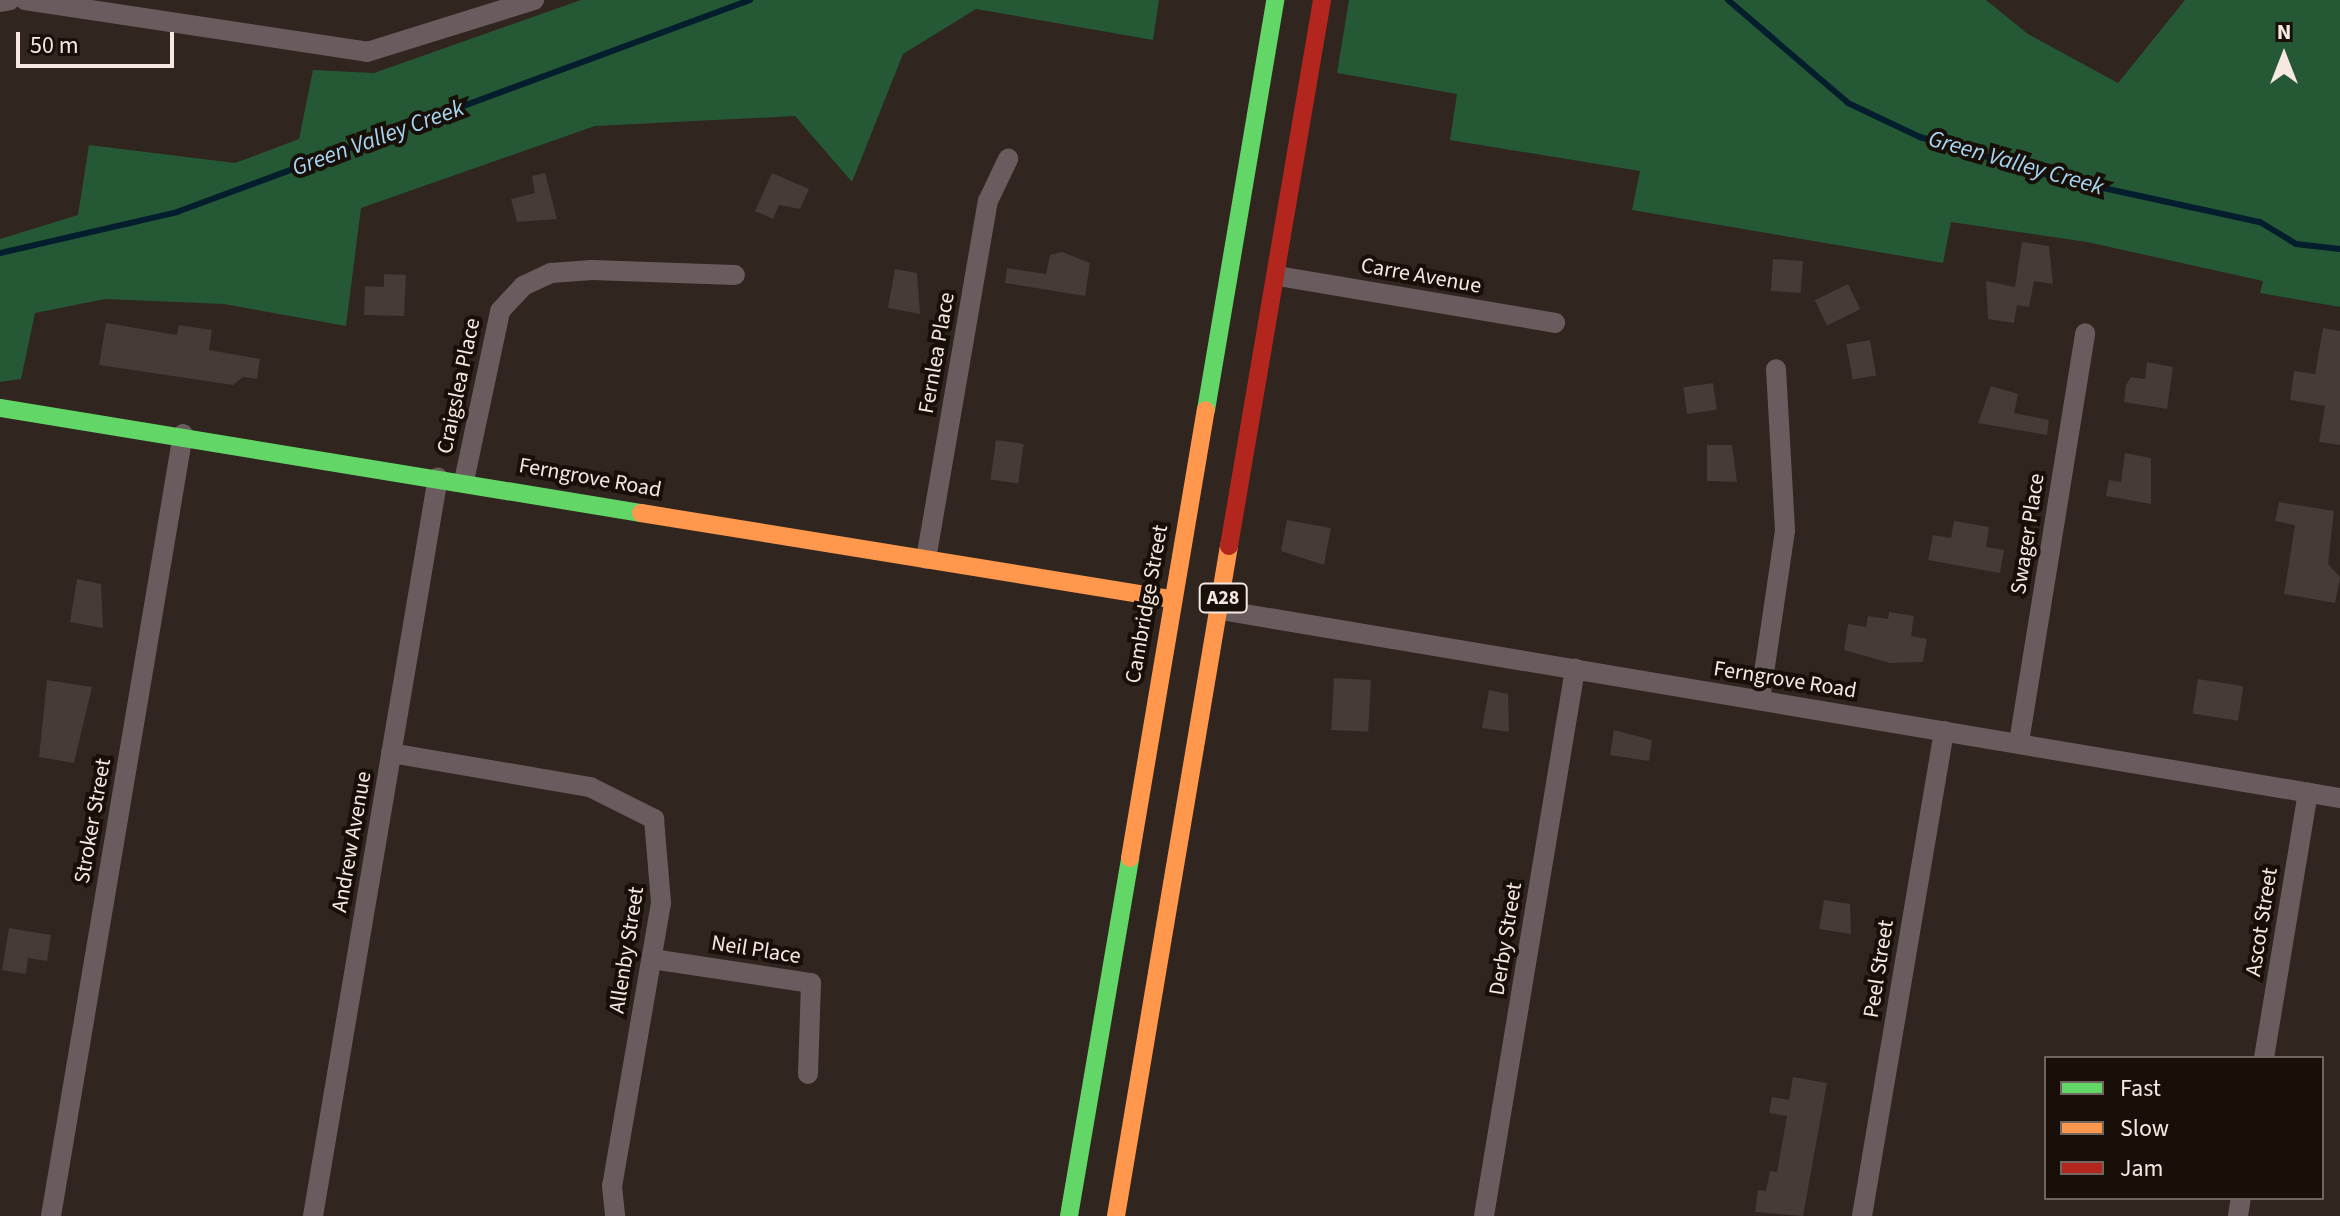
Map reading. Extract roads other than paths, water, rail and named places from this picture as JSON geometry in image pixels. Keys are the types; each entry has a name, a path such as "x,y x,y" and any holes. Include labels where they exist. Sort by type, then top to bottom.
{"main road":[{"name":"Cambridge Street","path":"1069,1216 1171,599 1275,0"},
{"name":"A28","path":"1116,1216 1278,276 1322,0"},
{"name":"Ferngrove Road","path":"0,408 183,434 1171,599"}],"street":[{"path":"0,2 10,0"},
{"path":"25,0 367,52 534,0"},
{"name":"Fernlea Place","path":"926,559 988,201 1008,159"},
{"name":"Craigslea Place","path":"464,481 486,356 500,311 523,286 551,273 592,270 735,275"},
{"name":"Carre Avenue","path":"1278,276 1555,323"},
{"name":"Swager Place","path":"2019,742 2085,333"},
{"path":"1760,700 1785,530 1776,369"},
{"name":"Stroker Street","path":"51,1216 183,434"},
{"name":"Andrew Avenue","path":"313,1216 438,477"},
{"name":"Ferngrove Road","path":"1221,610 2340,798"},
{"name":"Derby Street","path":"1484,1216 1575,669"},
{"name":"Peel Street","path":"1862,1216 1944,731"},
{"name":"Allenby Street","path":"391,753 590,787 654,819 663,858 652,959 612,1186 615,1216"},
{"name":"Ascot Street","path":"2264,1056 2308,793"},
{"name":"Neil Place","path":"652,959 811,983 808,1074"}],"waterway":[{"name":"Green Valley Creek","path":"0,253 177,212 750,0"},
{"name":"Green Valley Creek","path":"1728,0 1848,103 1920,137 2062,179 2260,222 2296,244 2340,249"}]}
